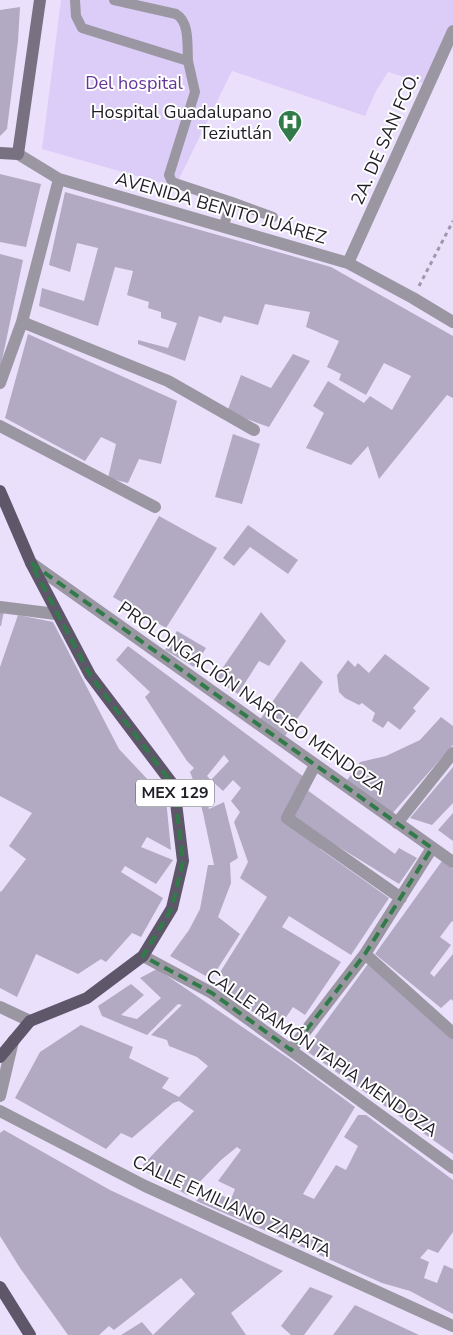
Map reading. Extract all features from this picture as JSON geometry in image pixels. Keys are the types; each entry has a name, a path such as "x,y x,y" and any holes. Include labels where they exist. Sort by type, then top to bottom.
{"main road":[{"path":"0,153 18,154 40,0"},
{"name":"MEX 129","path":"0,491 31,563 56,614 90,675 174,786 183,861 172,908 143,956 87,998 30,1021 0,1057"},
{"path":"0,1287 30,1335"}],"street":[{"name":"2A. DE SAN FCO.","path":"348,263 453,30"},
{"name":"AVENIDA BENITO JUÁREZ","path":"18,154 59,179 348,263 453,322"},
{"path":"0,383 22,322 59,179"},
{"path":"22,322 168,381 254,430"},
{"path":"0,426 155,507"},
{"name":"PROLONGACIÓN NARCISO MENDOZA","path":"31,563 453,862"},
{"path":"0,607 56,614"},
{"path":"397,823 453,753"},
{"path":"315,764 287,818 401,898"},
{"path":"291,1050 365,954 432,848"},
{"path":"365,954 453,1033"},
{"name":"CALLE RAMÓN TAPIA MENDOZA","path":"143,956 212,993 453,1168"},
{"path":"0,1007 30,1021"},
{"path":"0,1096 13,1041"},
{"name":"CALLE EMILIANO ZAPATA","path":"0,1111 146,1186 453,1326"}],"lane":[{"path":"75,0 76,16 82,28 188,61"},
{"path":"114,0 176,14 181,16 185,25 188,61 195,92 169,175 172,182 273,217"},
{"path":"224,227 232,202"}],"path":[{"path":"413,298 453,221"}],"highlighted area":[{"path":"31,563 432,848 365,954 291,1050 212,993 143,956 172,908 183,861 174,786 90,675"}],"green space":[{"name":"Del hospital","path":"61,0 453,0 453,27 426,84 388,72 376,91 365,116 232,71 175,187 42,149"}],"building":[{"path":"20,7 18,41 7,129 0,136 0,10"},
{"path":"0,174 41,184 26,247 0,242"},
{"path":"65,192 331,267 453,336 453,398 447,395 379,479 368,446 351,465 306,448 324,413 313,406 328,381 364,403 370,396 392,410 411,376 384,363 366,395 339,380 341,374 327,367 339,341 306,327 310,312 265,304 258,325 224,316 221,323 199,316 185,361 138,344 138,340 168,348 177,323 161,318 161,312 148,308 149,302 127,295 133,271 115,267 98,326 39,306 42,288 84,301 98,248 77,243 70,272 49,265"},
{"path":"0,254 23,260 1,365 0,365"},
{"path":"28,334 177,401 161,464 139,459 128,483 108,478 116,444 101,437 85,461 5,418"},
{"path":"293,354 310,361 269,427 227,412 241,375 271,388"},
{"path":"233,434 260,444 242,504 215,497"},
{"path":"159,516 217,548 166,628 113,597"},
{"path":"248,525 298,560 288,574 250,547 234,566 223,558"},
{"path":"0,611 4,611 1,626 0,626"},
{"path":"261,612 286,641 269,666 259,661 238,694 215,679"},
{"path":"18,615 53,622 119,749 166,799 171,850 147,837 141,847 173,860 156,884 125,866 121,872 163,898 141,937 132,933 106,962 101,959 78,974 36,954 17,997 0,988 0,891 26,859 9,846 32,813 0,796 0,667"},
{"path":"177,631 206,648 194,667 165,650"},
{"path":"128,646 304,777 299,784 395,854 399,848 417,858 399,884 326,839 320,849 389,898 351,955 289,916 282,927 341,962 305,1015 293,1007 278,1029 221,990 229,979 219,974 267,897 240,878 248,862 234,822 240,812 231,801 241,788 233,780 223,791 211,780 204,787 209,809 224,802 238,858 230,863 231,883 218,917 240,934 211,979 170,956 189,930 200,909 208,865 214,865 203,813 190,772 194,768 187,761 145,697 150,692 116,660","holes":["224,755 229,761 211,780 207,776"]},
{"path":"385,654 430,688 413,708 416,711 400,730 388,721 383,728 372,721 375,713 362,703 359,705 345,698 339,692 337,675 348,660 355,667 358,663 369,673"},
{"path":"301,661 323,682 285,736 259,721"},
{"path":"441,717 453,726 453,745 390,816 345,783 360,762 386,756 420,740"},
{"path":"453,767 453,803 432,825 410,818"},
{"path":"453,813 453,841 438,830"},
{"path":"442,861 453,869 453,922 440,937 451,945 430,973 434,977 453,954 453,1001 451,999 441,1008 375,954"},
{"path":"368,964 453,1037 453,1154 305,1050"},
{"path":"157,969 291,1060 355,1107 303,1194 314,1199 336,1165 346,1170 358,1146 344,1137 358,1115 366,1115 453,1180 453,1232 438,1253 428,1249 420,1258 429,1262 424,1278 437,1283 444,1265 453,1269 453,1314 410,1291 382,1283 196,1201 207,1190 231,1199 235,1189 218,1181 241,1150 237,1147 221,1160 187,1195 140,1168 194,1111 179,1101 173,1103 132,1138 121,1133 106,1149 15,1098 40,1052 81,1025 133,1047 129,1058 169,1078 162,1088 179,1097 208,1066 197,1057 169,1046 167,1040 151,1035 182,1005 178,1004 147,1035 102,1016 98,1006 131,984 144,995 121,1015 137,1019 161,998 140,978"},
{"path":"4,1130 110,1190 283,1271 231,1313 246,1335 153,1335 195,1294 181,1278 114,1330 109,1326 99,1335 68,1335 20,1268 0,1236 0,1133"},
{"path":"310,1287 333,1296 304,1335 291,1335 281,1326"},
{"path":"355,1305 419,1335 333,1335"},
{"path":"142,1322 153,1335 121,1335"}],"place":[{"name":"Hospital Guadalupano Teziutlán","path":"290,143"}]}
